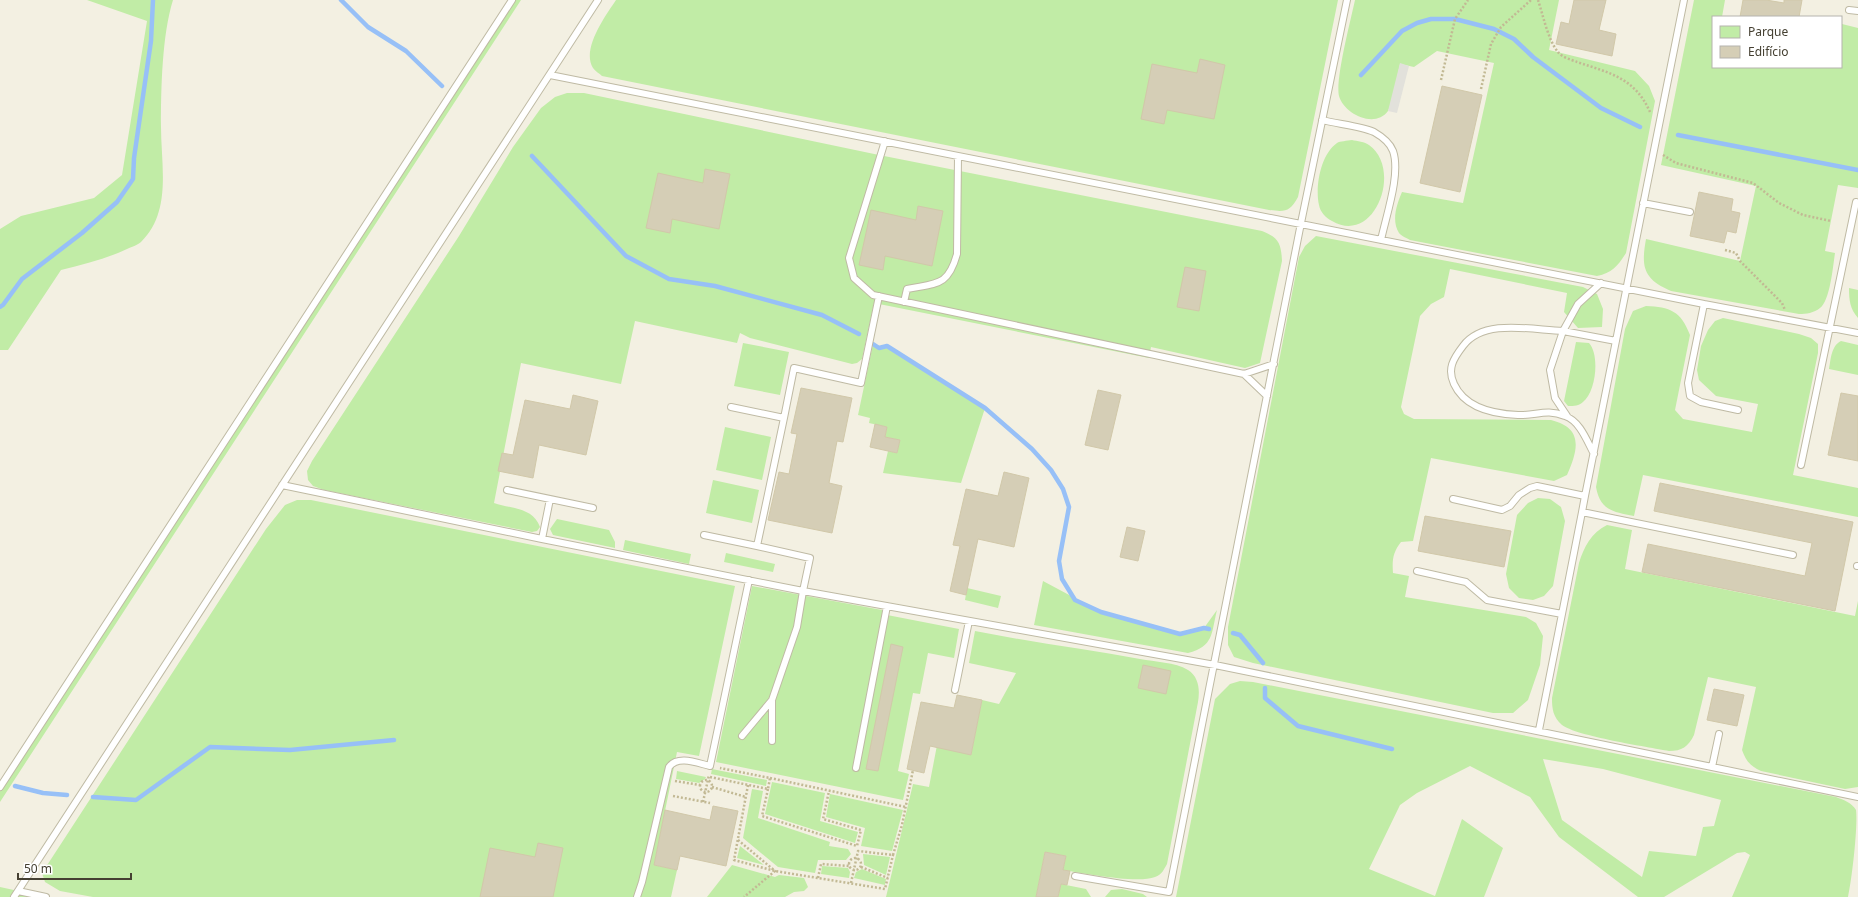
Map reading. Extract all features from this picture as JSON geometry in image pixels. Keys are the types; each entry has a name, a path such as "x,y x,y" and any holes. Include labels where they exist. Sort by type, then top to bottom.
{"lane":[{"path":"0,786 512,0"},
{"path":"46,897 16,894 598,0"},
{"path":"1075,876 1168,895 1215,665 1301,224 1348,0"},
{"path":"1539,730 1684,0"},
{"path":"1849,10 1858,12"},
{"path":"550,74 1704,304 1858,333"},
{"path":"1322,120 1372,132 1386,140 1393,150 1395,166 1393,185 1381,240"},
{"path":"885,141 849,258 854,278 873,295 1244,374 1274,364"},
{"path":"904,302 906,289 943,281 953,269 957,254 958,156"},
{"path":"1801,466 1856,202"},
{"path":"1643,203 1690,212"},
{"path":"1594,454 1581,429 1567,416 1555,398 1550,370 1563,331 1578,304 1601,283"},
{"path":"757,546 794,368 861,383 879,296"},
{"path":"1704,304 1688,383 1690,396 1701,402 1738,410"},
{"path":"1567,416 1548,411 1518,415 1479,409 1459,395 1450,374 1453,358 1469,338 1495,328 1563,331 1616,341"},
{"path":"1244,374 1267,396"},
{"path":"731,407 784,418"},
{"path":"282,485 803,591 1215,665 1380,700 1539,730 1858,797"},
{"path":"1453,499 1502,510 1510,506 1519,496 1530,488 1537,486 1585,496"},
{"path":"508,490 593,508"},
{"path":"542,538 550,499"},
{"path":"1582,512 1793,555"},
{"path":"704,535 810,558 797,627 772,700 772,741"},
{"path":"1417,571 1466,582 1487,600 1562,614"},
{"path":"637,897 642,882 669,767 672,762 678,760 710,766 749,580"},
{"path":"856,768 887,606"},
{"path":"955,690 969,621"},
{"path":"742,736 772,700"},
{"path":"1712,767 1720,734"}],"path":[{"path":"1441,80 1455,19 1468,0"},
{"path":"1481,89 1491,44 1501,27 1530,0"},
{"path":"1538,0 1549,33 1558,53 1572,60 1612,73 1627,82 1645,100 1658,127"},
{"path":"1654,149 1676,163 1753,183 1779,204 1803,215 1831,221"},
{"path":"1725,250 1736,253 1740,261 1782,303 1791,320"},
{"path":"703,802 710,766 906,807"},
{"path":"748,785 734,860 775,871 885,889 914,770"},
{"path":"702,775 768,789"},
{"path":"770,778 762,816 857,846 861,830 823,819 829,791"},
{"path":"666,780 700,785"},
{"path":"707,780 704,780 700,785 701,791 711,791 712,786"},
{"path":"707,780 712,786 746,797"},
{"path":"673,796 710,803"},
{"path":"738,840 775,871"},
{"path":"851,883 858,851 893,855"},
{"path":"849,866 850,859 856,858 861,861 861,867"},
{"path":"818,878 821,864 849,866 854,870"},
{"path":"854,870 861,867 888,878"},
{"path":"744,897 775,871"}],"green space":[{"path":"87,0 173,0 166,29 163,62 161,127 163,188 161,202 157,217 151,230 140,243 119,253 61,270 8,350 0,350 0,229 21,216 94,198 122,175 147,21"},
{"path":"512,0 521,0 0,802 0,787"},
{"path":"616,0 1338,0 1298,197 1290,208 1279,211 602,76 593,68 590,60 590,51 596,32"},
{"path":"1355,0 1559,0 1549,50 1635,71 1649,86 1655,101 1626,253 1611,271 1597,276 1410,240 1400,234 1395,223 1395,217 1402,192 1463,203 1494,63 1437,51 1414,67 1400,64 1388,111 1376,119 1360,117 1342,103 1338,88 1341,64"},
{"path":"1694,0 1725,0 1722,16 1712,16 1712,68 1842,68 1842,24 1858,28 1858,188 1838,185 1825,251 1835,253 1829,291 1823,304 1818,310 1799,314 1671,291 1649,277 1644,265 1644,249 1646,239 1740,261 1756,186 1661,165"},
{"path":"567,93 584,93 879,155 1262,231 1276,239 1280,245 1282,261 1260,363 1245,368 1151,347 1149,358 874,303 862,359 857,363 852,364 750,338 740,333 737,343 635,321 621,384 521,363 494,503 527,512 537,520 540,527 537,531 532,532 324,490 313,486 308,480 307,471 312,461 459,236 513,147 541,108 555,97"},
{"path":"1352,140 1369,145 1379,156 1384,171 1384,186 1379,201 1372,214 1361,223 1347,226 1332,221 1321,210 1318,198 1318,181 1326,155 1331,148 1338,142"},
{"path":"1316,236 1583,287 1597,294 1603,309 1602,327 1578,328 1564,312 1567,293 1450,269 1444,297 1431,304 1420,316 1401,407 1404,414 1414,419 1551,420 1569,428 1576,441 1574,457 1567,475 1554,481 1431,458 1413,541 1401,542 1396,549 1394,556 1393,573 1409,576 1405,597 1526,617 1536,623 1543,636 1540,665 1528,700 1513,713 1493,713 1253,663 1234,657 1228,645 1228,627 1299,257 1305,246"},
{"path":"1849,288 1858,290 1858,318 1850,304"},
{"path":"1646,306 1668,309 1674,312 1683,320 1690,335 1675,410 1683,419 1752,432 1758,404 1716,396 1699,380 1697,370 1701,346 1708,330 1715,321 1723,318 1799,334 1811,338 1818,344 1818,353 1793,475 1858,488 1858,517 1643,475 1634,516 1614,511 1604,505 1598,495 1596,487 1625,329 1633,311"},
{"path":"1841,341 1858,345 1858,375 1829,369 1833,349"},
{"path":"1576,342 1589,343 1592,349 1595,356 1594,382 1591,390 1583,402 1574,406 1568,406 1564,401"},
{"path":"743,343 789,352 780,395 734,386"},
{"path":"873,344 879,348 887,346 985,408 961,483 883,473 888,451 897,453 900,440 885,437 887,427 869,423 870,418 858,415"},
{"path":"725,427 771,437 762,480 716,470"},
{"path":"713,480 759,490 752,523 706,513"},
{"path":"1538,498 1550,499 1561,507 1565,521 1553,586 1544,596 1533,600 1519,598 1509,588 1506,574 1517,515 1528,503"},
{"path":"297,500 311,500 735,586 699,756 677,752 654,865 677,870 671,897 93,897 60,891 45,882 42,873 266,529 285,505"},
{"path":"557,519 609,530 615,542 615,548 553,535 550,529"},
{"path":"1607,525 1632,530 1625,569 1855,616 1858,601 1858,787 1845,789 1761,771 1751,765 1742,750 1756,687 1708,677 1694,735 1684,748 1678,750 1669,751 1596,737 1570,729 1559,722 1554,713 1552,698 1579,563 1583,551 1592,536"},
{"path":"625,540 691,554 689,564 623,550"},
{"path":"726,553 775,564 773,572 724,562"},
{"path":"1043,581 1101,612 1179,633 1204,628 1217,610 1212,632 1207,643 1203,647 1188,653 1034,625"},
{"path":"752,586 882,610 882,614 959,629 954,658 928,653 920,694 913,693 898,771 909,774 903,800 716,762"},
{"path":"967,588 1001,596 998,608 965,600"},
{"path":"975,631 1171,664 1183,667 1192,673 1197,680 1199,688 1198,702 1167,864 1159,875 1147,879 1123,879 1063,870 1066,856 1045,852 1036,897 886,897 913,784 929,787 938,740 971,755 982,700 999,704 1016,673 969,663"},
{"path":"1240,681 1253,682 1836,797 1850,804 1856,810 1854,853 1848,897 1732,897 1750,855 1745,852 1737,853 1664,897 1638,897 1559,837 1530,797 1470,766 1417,793 1400,805 1369,869 1435,896 1462,819 1503,848 1484,897 1176,897 1215,699 1230,684","holes":["1543,759 1603,769 1721,800 1714,826 1703,827 1696,856 1649,851 1642,877 1562,820"]},
{"path":"712,769 767,780 766,786 711,774"},
{"path":"677,771 706,777 699,783 676,779"},
{"path":"772,782 825,793 820,821 858,832 855,843 765,814"},
{"path":"752,789 763,791 758,818 830,842 829,846 848,849 851,854 846,860 818,860 815,873 778,867 743,838"},
{"path":"830,794 903,810 892,851 861,846 865,828 826,817"},
{"path":"740,846 764,865 737,858"},
{"path":"863,854 890,857 886,875 864,865"},
{"path":"732,865 775,877 779,875 804,878 808,887 804,891 794,892 785,897 707,897"},
{"path":"822,866 848,868 850,872 849,878 821,874"},
{"path":"862,869 886,879 885,885 854,878 856,872"},
{"path":"1061,884 1086,889 1091,897 1058,897"},
{"path":"0,887 46,897 0,897"},
{"path":"1122,889 1143,894 1147,897 1105,897 1111,890"}],"shaded area":[{"path":"1400,63 1409,66 1397,113 1388,111"}],"building":[{"path":"1574,0 1606,0 1599,30 1616,34 1612,56 1556,44 1561,22 1569,24"},
{"path":"1743,0 1766,0 1784,3 1784,0 1802,0 1799,16 1740,16"},
{"path":"1200,59 1225,65 1214,119 1167,110 1164,124 1141,119 1152,64 1197,73"},
{"path":"1442,86 1482,95 1460,192 1420,183"},
{"path":"705,169 730,174 719,229 672,219 670,233 646,228 658,173 703,183"},
{"path":"1699,192 1733,199 1731,211 1740,213 1736,233 1727,231 1724,243 1690,236"},
{"path":"918,206 943,211 932,266 885,256 883,270 859,265 871,210 916,220"},
{"path":"1185,267 1206,271 1199,311 1177,307"},
{"path":"801,388 852,398 843,442 837,441 829,483 842,486 832,533 768,520 779,472 789,474 797,434 791,433"},
{"path":"1098,390 1121,395 1108,450 1085,445"},
{"path":"1841,393 1858,396 1858,461 1828,455"},
{"path":"573,395 598,401 586,455 539,445 533,478 498,471 502,453 513,455 525,400 570,409"},
{"path":"875,424 887,427 885,437 900,440 897,453 870,447"},
{"path":"1004,472 1029,478 1014,547 978,539 966,595 950,591 960,546 953,545 966,489 998,496"},
{"path":"1660,483 1853,522 1835,611 1642,572 1648,544 1805,576 1812,543 1654,511"},
{"path":"1425,516 1511,531 1504,567 1418,551"},
{"path":"1127,527 1145,531 1138,561 1120,557"},
{"path":"891,644 903,647 878,771 866,769"},
{"path":"1143,665 1171,671 1166,694 1138,688"},
{"path":"1714,689 1744,695 1737,726 1707,720"},
{"path":"957,695 982,700 971,755 930,746 924,773 907,769 921,702 954,708"},
{"path":"713,806 738,811 726,866 680,856 677,870 654,865 665,810 710,820"},
{"path":"538,843 563,848 553,897 480,897 490,848 535,857"},
{"path":"1045,852 1066,856 1063,870 1070,871 1067,885 1061,884 1058,897 1036,897"}],"waterway":[{"path":"0,307 22,279 82,233 117,202 133,179 134,158 151,41 153,0"},
{"path":"341,0 368,27 406,51 442,86"},
{"path":"1361,75 1402,31 1417,23 1431,19 1455,19 1494,29 1514,39 1533,57 1601,108 1640,127"},
{"path":"1678,135 1858,170"},
{"path":"532,156 626,256 669,279 715,286 822,315 859,334"},
{"path":"873,344 879,348 887,346 985,408 1032,449 1051,470 1063,489 1069,507 1059,561 1062,579 1075,600 1101,612 1180,634 1204,628 1209,629"},
{"path":"1233,633 1240,635 1263,663"},
{"path":"1265,688 1265,698 1298,726 1392,749"},
{"path":"93,797 136,800 210,747 290,750 394,740"},
{"path":"15,786 43,793 67,795"}]}
